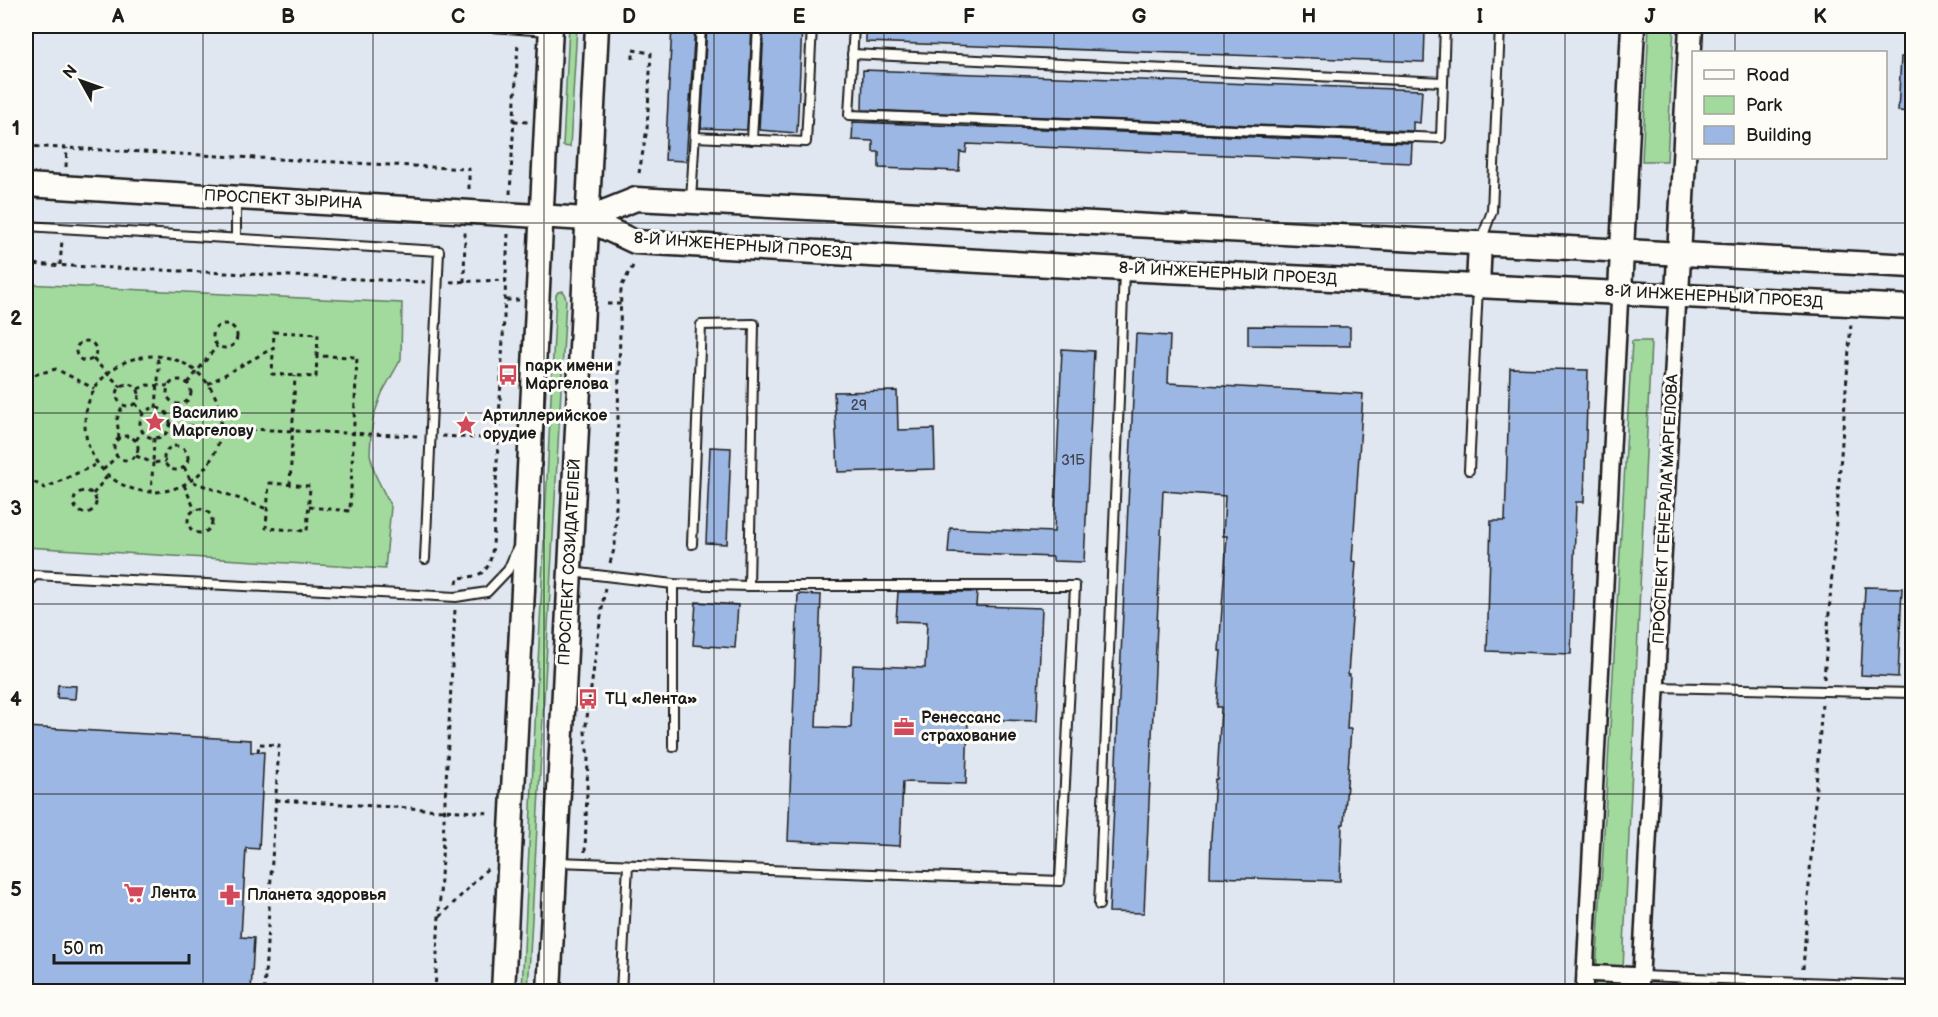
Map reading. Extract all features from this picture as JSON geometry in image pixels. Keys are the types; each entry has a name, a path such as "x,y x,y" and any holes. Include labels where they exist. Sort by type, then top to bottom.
{"street":[{"name":"ПРОСПЕКТ СОЗИДАТЕЛЕЙ","path":"549,992 597,26"},
{"path":"1633,26 1584,984 1640,984"},
{"name":"ПРОСПЕКТ ГЕНЕРАЛА МАРГЕЛОВА","path":"1640,984 1691,26"},
{"path":"503,992 550,28"},
{"name":"ПРОСПЕКТ ЗЫРИНА","path":"26,185 586,219"},
{"path":"586,219 636,199 1912,266"},
{"name":"8-Й ИНЖЕНЕРНЫЙ ПРОЕЗД","path":"586,219 635,242 1124,269 1912,307"},
{"path":"1478,285 1480,243"}],"lane":[{"path":"488,26 519,29 550,28"},
{"path":"691,202 700,26"},
{"path":"752,140 758,26"},
{"path":"695,137 806,142 812,26"},
{"path":"854,26 849,115 1441,138 1445,26"},
{"path":"1480,243 1492,212 1500,26"},
{"path":"852,54 1443,82"},
{"path":"236,198 236,239"},
{"path":"26,226 439,251 425,559"},
{"path":"1099,905 1124,269"},
{"path":"1469,470 1478,285"},
{"path":"692,544 701,325 754,324 749,586"},
{"path":"26,584 34,575 456,597 486,592 508,570 526,529"},
{"path":"555,862 1060,881 1075,586 673,584 570,572"},
{"path":"673,584 673,747"},
{"path":"1656,687 1912,693"},
{"path":"621,992 628,865"},
{"path":"1640,984 1802,982 1912,986"}],"path":[{"path":"435,992 458,578 482,574 490,564 493,546 519,29"},
{"path":"633,59 633,50 651,53 647,129 639,173"},
{"path":"514,121 528,122"},
{"path":"26,146 469,169 469,189"},
{"path":"464,282 466,226"},
{"path":"26,264 437,283 507,280"},
{"path":"607,304 621,304 621,287 633,266"},
{"path":"506,300 520,300"},
{"path":"1802,982 1852,304"},
{"path":"220,326 231,326 236,332 234,343 225,348 218,346 213,339 214,331 220,326"},
{"path":"274,332 318,334 317,356 316,376 272,374 274,332"},
{"path":"88,341 93,344 96,350 93,358 87,361 77,357 76,350 79,344 88,341"},
{"path":"188,383 218,346"},
{"path":"208,384 273,348"},
{"path":"156,408 157,356"},
{"path":"157,356 172,359 196,372 208,384 218,405 221,428 218,444 203,471 191,481 172,490 151,493 131,489 112,479 98,464 89,447 85,427 87,408 95,389 109,373 128,361 142,357 157,356"},
{"path":"309,507 350,511 357,357 317,356"},
{"path":"93,358 121,387"},
{"path":"26,377 56,369 95,389"},
{"path":"290,485 295,375"},
{"path":"168,387 177,380 188,383"},
{"path":"168,387 169,398 179,404 187,401 191,395 188,383"},
{"path":"130,384 138,389 140,395 135,403 128,406 123,404 118,397 121,387 130,384"},
{"path":"138,389 158,384 168,387"},
{"path":"135,403 143,413"},
{"path":"123,404 117,419 119,438 114,448 117,456 126,460 136,456 153,463 166,461"},
{"path":"143,413 156,408 168,415 170,424 166,432 154,438"},
{"path":"143,413 140,422 143,431 154,438"},
{"path":"170,424 500,439"},
{"path":"136,440 143,431"},
{"path":"119,438 129,436 136,440 139,448 136,456"},
{"path":"151,493 154,438"},
{"path":"178,446 188,453 188,460 184,466 173,469 166,461 167,450 170,447 178,446"},
{"path":"103,470 117,456"},
{"path":"26,478 45,488 98,464"},
{"path":"184,466 191,481 267,509"},
{"path":"93,494 108,475"},
{"path":"269,483 310,486 309,507 307,531 266,528 269,483"},
{"path":"184,484 195,510"},
{"path":"82,490 93,494 96,500 95,507 86,513 78,511 73,501 76,494 82,490"},
{"path":"203,509 209,513 211,525 206,531 199,532 190,526 189,519 195,510 203,509"},
{"path":"258,752 258,744 279,745 264,992"},
{"path":"276,800 492,813"},
{"path":"439,918 491,865"}],"green space":[{"path":"569,26 577,26 570,147 563,146"},
{"path":"1649,26 1674,26 1667,161 1642,161"},
{"path":"26,284 402,303 401,359 382,393 374,415 371,434 370,454 375,474 391,507 385,569 26,547"},
{"path":"563,291 566,299 528,991 522,991 556,295"},
{"path":"1632,341 1651,341 1622,991 1595,992"}],"building":[{"path":"672,26 695,26 686,161 665,160"},
{"path":"707,26 752,26 747,130 701,128"},
{"path":"764,26 802,26 797,133 759,130"},
{"path":"866,26 1311,26 1425,30 1424,62 866,42"},
{"path":"1901,57 1912,57 1912,112 1898,111"},
{"path":"863,70 1422,90 1420,123 1413,122 1413,131 862,110"},
{"path":"853,122 1412,143 1411,163 967,144 966,153 960,152 959,171 879,168 879,152 873,152 873,141 852,140"},
{"path":"1248,326 1350,327 1350,346 1248,345"},
{"path":"1136,334 1170,336 1168,383 1363,394 1352,561 1356,562 1348,675 1350,675 1347,729 1351,729 1344,824 1342,824 1340,881 1210,877 1221,707 1217,707 1227,536 1223,536 1225,496 1163,491 1144,913 1109,912"},
{"path":"1062,349 1094,351 1084,562 1053,561 1053,557 948,553 950,528 1054,532"},
{"path":"1510,368 1588,370 1584,502 1576,502 1571,654 1487,651 1491,521 1505,521"},
{"path":"897,391 898,430 934,429 935,469 838,472 834,392"},
{"path":"710,447 731,448 727,544 706,543"},
{"path":"1865,587 1902,588 1898,677 1861,675"},
{"path":"898,592 977,592 976,606 1042,608 1037,721 968,719 966,784 903,782 900,846 788,841 798,594 821,595 816,727 851,728 853,665 925,668 927,622 896,621"},
{"path":"696,602 738,605 735,648 693,645"},
{"path":"58,685 76,686 75,699 57,698"},
{"name":"Лента","path":"26,727 251,740 251,752 264,752 259,849 246,848 241,937 254,938 251,992 26,992"}],"place":[{"name":"парк имени Маргелова","path":"508,375"},
{"name":"Василию Маргелову","path":"155,422"},
{"name":"Артиллерийское орудие","path":"466,425"},
{"name":"ТЦ «Лента»","path":"588,699"},
{"name":"Ренессанс страхование","path":"904,727"},
{"name":"Лента","path":"134,893"},
{"name":"Планета здоровья","path":"230,895"}]}
